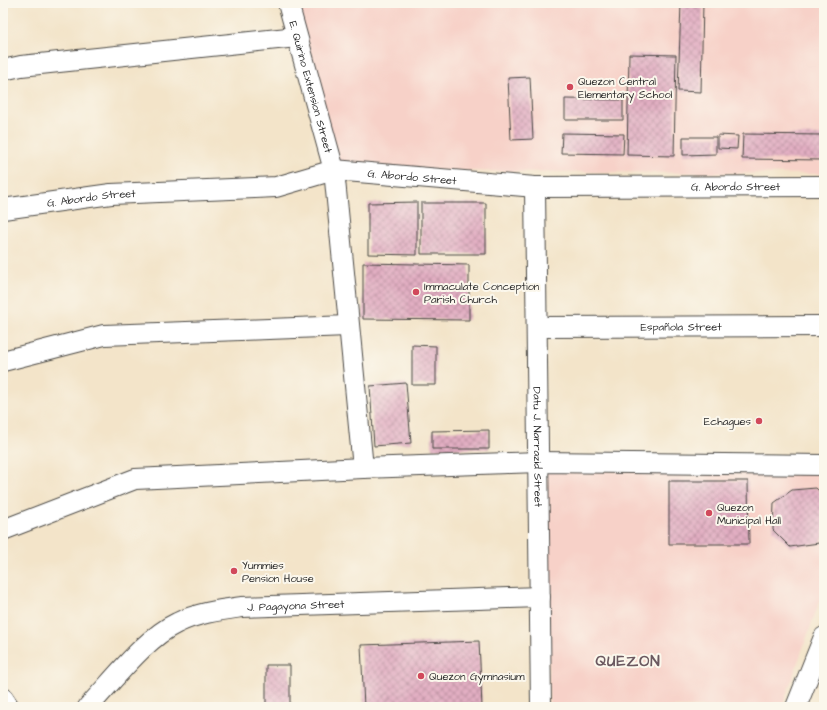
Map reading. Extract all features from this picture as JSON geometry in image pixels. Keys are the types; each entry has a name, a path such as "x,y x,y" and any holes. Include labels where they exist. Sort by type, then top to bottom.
{"street":[{"name":"E. Quirino Extension Street","path":"288,3 296,37 334,170 362,468"},
{"path":"3,70 21,66 296,37"},
{"name":"G. Abordo Street","path":"3,209 111,194 276,187 334,170 535,187 824,186"},
{"name":"Datu J. Narrazid Street","path":"535,187 541,707"},
{"path":"3,361 104,335 348,326"},
{"name":"Española Street","path":"537,327 824,326"},
{"path":"3,530 135,479 362,468 539,462 824,465"},
{"name":"J. Pagayona Street","path":"88,707 134,656 149,642 176,623 206,613 242,607 540,597"},
{"path":"796,707 824,637"},
{"path":"3,698 9,707"}],"shaded area":[{"name":"Quezon Central Elementary School","path":"297,3 824,3 824,174 334,170"},
{"path":"546,470 824,473 824,589 782,707 549,707"}],"building":[{"path":"681,3 703,3 701,92 678,91"},
{"path":"629,54 676,55 674,156 627,155"},
{"path":"530,77 533,139 511,140 508,78"},
{"path":"565,99 623,100 623,120 565,120"},
{"path":"562,133 624,134 623,154 561,153"},
{"path":"743,134 823,135 823,160 742,159"},
{"path":"718,135 738,136 737,149 718,148"},
{"path":"683,137 716,137 716,154 683,155"},
{"path":"417,202 417,255 368,254 368,203"},
{"path":"421,203 486,203 486,254 421,254"},
{"name":"Immaculate Conception Parish Church","path":"363,263 469,265 469,320 363,319"},
{"path":"412,345 436,346 436,385 412,385"},
{"path":"406,383 411,443 374,446 370,386"},
{"path":"489,430 489,449 432,449 432,431"},
{"name":"Quezon Municipal Hall","path":"669,481 748,481 749,544 669,544"},
{"path":"816,488 824,496 824,536 819,543 790,547 773,530 774,503 792,490"},
{"name":"Quezon Gymnasium","path":"479,641 482,707 364,707 361,645"},
{"path":"266,665 290,665 290,707 266,707"}],"place":[{"name":"Quezon Central Elementary School","path":"570,87"},
{"name":"Immaculate Conception Parish Church","path":"416,292"},
{"name":"Echagues","path":"759,421"},
{"name":"Quezon Municipal Hall","path":"709,513"},
{"name":"Yummies Pension House","path":"234,571"},
{"name":"Quezon Gymnasium","path":"421,676"}],"district":[{"name":"QUEZON","path":"628,661"}]}
